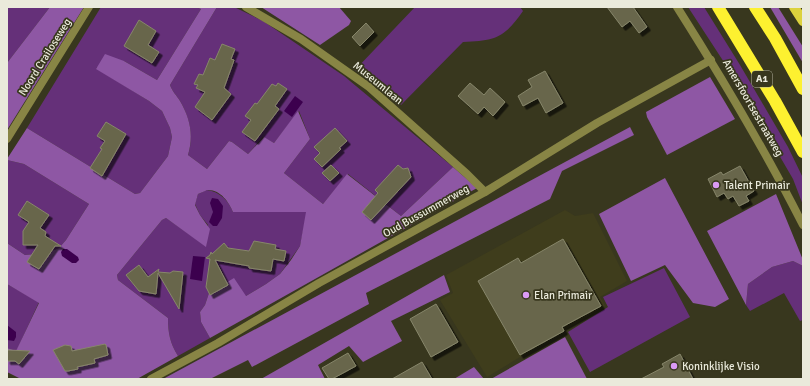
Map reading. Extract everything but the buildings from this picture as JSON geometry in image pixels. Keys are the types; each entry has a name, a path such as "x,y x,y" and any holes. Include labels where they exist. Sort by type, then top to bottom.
{"highway":[{"name":"A1","path":"718,7 775,101 803,152"},
{"path":"755,7 775,38 803,89"}],"main road":[{"path":"794,7 803,21"}],"street":[{"name":"Noord Crailoseweg","path":"7,139 89,7"},
{"name":"Museumlaan","path":"246,7 301,39 369,87 467,174 485,192"},
{"name":"Amersfoortsestraatweg","path":"677,7 711,60 780,178 803,225"},
{"name":"Oud Bussummerweg","path":"151,379 218,343 319,283 485,192 597,123 711,60"}],"shaded area":[{"path":"7,7 50,7 7,63"},
{"path":"50,7 84,7 7,130 7,63"},
{"path":"101,7 196,7 201,9 157,80 124,61 96,68 149,101 162,111 170,128 172,137 168,156 140,193 135,194 27,128"},
{"path":"196,7 217,7 170,85 189,120 191,141 188,155 207,169 229,141 248,154 264,137 274,143 298,111 310,139 284,173 323,204 347,174 401,216 453,167 477,188 210,338 201,322 200,312 205,305 209,293 234,278 246,296 280,274 300,246 306,212 233,212 229,204 220,194 212,190 207,190 198,194 195,205 210,229 206,247 166,218 162,220 117,275 118,280 168,318 170,338 178,356 137,379 21,379 7,372 7,348 16,351 39,303 7,284 7,243 25,255 47,253 59,248 66,240 89,204 24,164 7,159 27,128 135,194 140,193 168,156 172,137 170,128 162,111 149,101 96,69 105,54 124,61 157,80 201,9"},
{"path":"217,7 234,7 263,21 344,76 453,167 401,216 348,174 323,204 284,173 310,139 299,111 274,143 263,137 248,154 229,141 207,169 188,155 191,141 189,121 180,101 170,85"},
{"path":"261,7 339,7 351,21 349,25 320,45"},
{"path":"415,7 520,7 523,11 510,27 498,36 484,41 463,42 401,105 355,70"},
{"path":"688,7 704,7 788,147 803,178 803,205 793,179 733,76"},
{"path":"770,7 778,7 803,47 803,63"},
{"path":"710,77 735,119 667,155 647,117 646,112"},
{"path":"295,96 303,102 292,117 284,111"},
{"path":"630,127 634,135 562,171 550,199 366,293 369,304 252,367 248,360 210,379 163,379"},
{"path":"7,160 24,164 89,204 66,240 59,248 47,253 25,255 7,243"},
{"path":"665,178 729,299 715,307 693,303 665,265 631,281 599,214"},
{"path":"207,190 223,197 233,212 307,212 300,246 280,274 246,296 209,293 205,305 200,312 201,322 210,338 178,356 170,338 168,318 118,280 117,275 162,220 166,218 206,246 208,225 200,215 195,204 198,194"},
{"path":"776,194 803,260 803,266 793,261 772,267 748,284 746,305 707,231"},
{"path":"212,198 218,199 223,206 222,218 217,226 213,226 209,222 213,212 210,203"},
{"name":"Elan Primair","path":"565,210 575,216 593,213 627,281 600,297 605,306 487,377 440,300 453,293 446,275"},
{"path":"63,249 67,249 78,257 79,260 76,263 72,263 62,256 61,252"},
{"path":"193,256 205,257 202,281 190,279"},
{"path":"793,261 803,266 803,320 800,321 784,293 750,311 746,305 748,284 772,267"},
{"path":"664,268 690,317 590,372 568,332 608,307 603,297"},
{"path":"444,275 450,292 391,321 402,341 363,362 349,346 318,365 325,379 261,379"},
{"path":"7,284 39,302 16,352 7,348"},
{"path":"7,325 16,332 14,341 7,340"},
{"path":"565,337 587,379 491,379"},
{"path":"474,367 484,379 454,379"}],"place":[{"name":"Talent Primair","path":"716,185"},
{"name":"Elan Primair","path":"526,295"},
{"name":"Koninklijke Visio","path":"674,366"}]}
